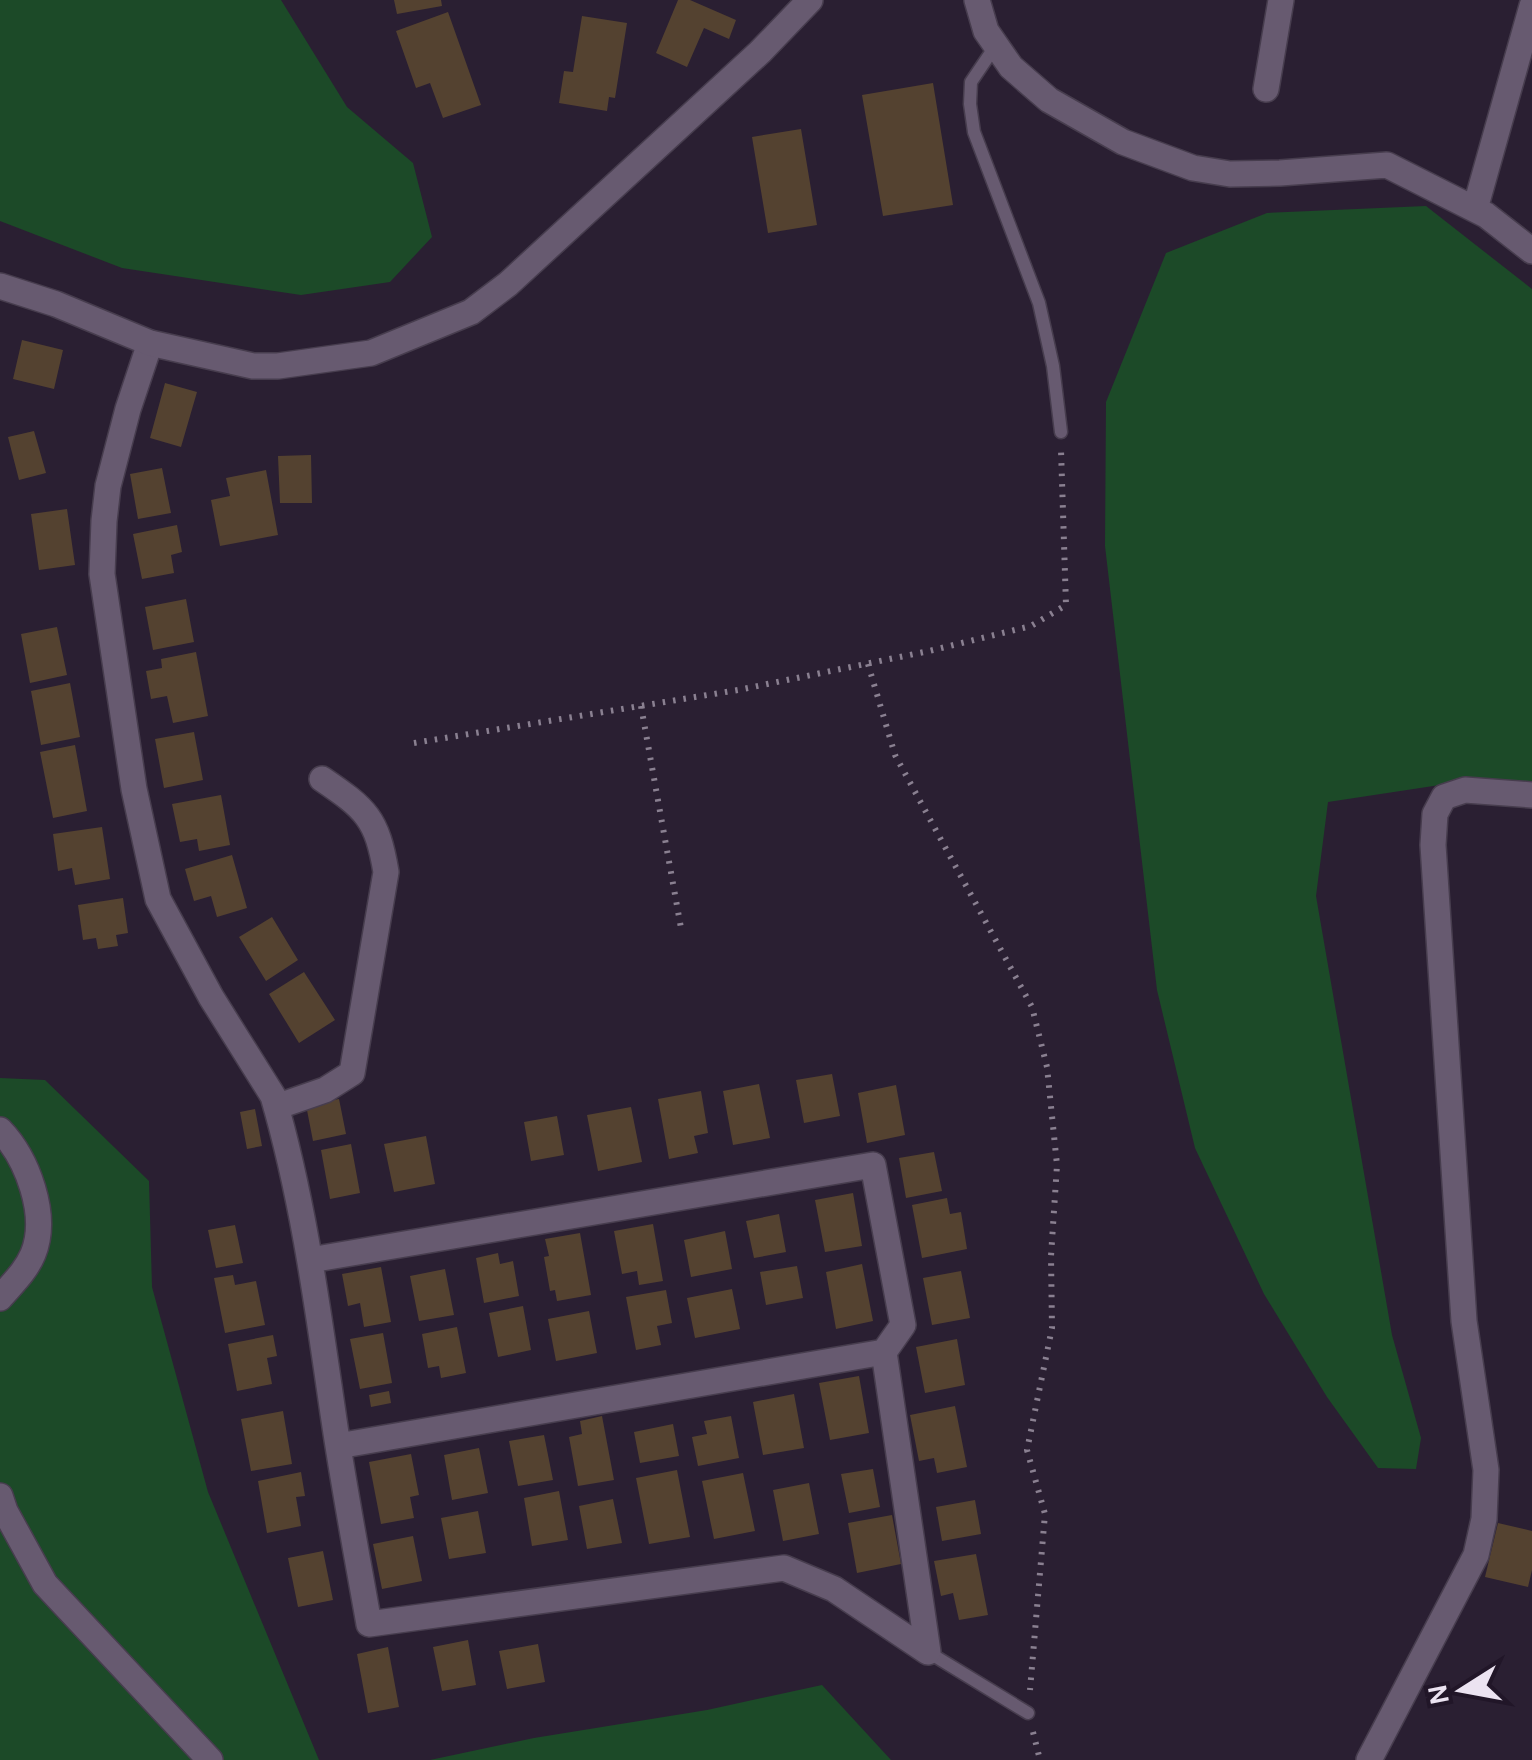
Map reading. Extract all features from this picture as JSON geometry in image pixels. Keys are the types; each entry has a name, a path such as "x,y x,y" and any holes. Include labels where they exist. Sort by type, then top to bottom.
{"street":[{"path":"0,286 56,304 150,343 253,366 371,353 471,312 508,284 760,52 810,0"},
{"path":"977,0 986,31 1011,67 1049,100 1123,142 1193,168 1230,174 1387,165 1486,214 1532,251"},
{"path":"1266,89 1281,0"},
{"path":"1475,209 1532,6"},
{"path":"150,343 108,486 102,574 134,789 158,899 276,1107 310,1260 369,1624 784,1568 834,1588 928,1652"},
{"path":"276,1107 325,1090 352,1073 386,872 374,826 360,805 322,779"},
{"path":"1369,1760 1476,1554 1484,1519 1486,1470 1464,1322 1433,844 1435,814 1444,797 1466,790 1532,795"},
{"path":"0,1130 20,1156 32,1182 39,1231 33,1254 0,1298"},
{"path":"310,1260 873,1164 903,1325 884,1352 928,1652"},
{"path":"338,1446 884,1352"},
{"path":"0,1496 45,1584 210,1760"}],"lane":[{"path":"996,45 972,82 974,132 1039,303 1053,366 1061,432"},
{"path":"928,1652 1028,1713"}],"path":[{"path":"414,743 738,690 1032,626 1066,604 1061,432"},
{"path":"868,664 895,755 1032,1006 1047,1067 1057,1165 1051,1256 1052,1328 1027,1450 1045,1514 1028,1713 1040,1760"},
{"path":"642,706 681,928"}],"green space":[{"path":"0,0 281,0 347,107 413,163 432,237 390,282 301,295 122,268 0,221"},
{"path":"1426,206 1532,289 1532,803 1453,783 1328,802 1316,896 1392,1335 1421,1438 1416,1469 1378,1468 1327,1397 1264,1294 1195,1148 1157,990 1105,546 1106,402 1166,253 1267,213"},
{"path":"0,1078 45,1080 149,1181 152,1287 208,1492 319,1760 0,1760"},
{"path":"822,1685 891,1760 430,1760 534,1738 707,1710"}],"building":[{"path":"394,0 441,0 442,6 397,14"},
{"path":"678,0 690,0 736,20 729,39 704,28 687,67 656,53"},
{"path":"448,12 481,105 443,118 430,83 416,88 396,31"},
{"path":"582,16 627,23 615,98 609,97 607,111 559,103 564,71 573,72"},
{"path":"933,83 953,205 883,216 862,95"},
{"path":"801,129 817,225 768,233 752,137"},
{"path":"22,340 63,350 54,389 13,379"},
{"path":"165,383 197,392 181,447 150,438"},
{"path":"34,431 46,473 19,480 8,437"},
{"path":"311,455 312,503 280,503 278,456"},
{"path":"162,468 171,513 138,519 130,474"},
{"path":"266,470 278,535 220,546 211,500 230,496 226,478"},
{"path":"67,509 75,565 39,570 31,514"},
{"path":"177,525 182,552 171,555 174,573 142,579 133,534"},
{"path":"186,599 194,642 153,650 145,607"},
{"path":"57,627 67,675 30,683 21,634"},
{"path":"196,652 208,716 173,723 167,696 151,699 146,671 162,668 161,659"},
{"path":"70,683 80,737 41,745 31,691"},
{"path":"194,732 203,780 164,788 155,739"},
{"path":"75,745 87,811 53,818 40,752"},
{"path":"221,795 230,845 199,851 197,839 180,842 172,804"},
{"path":"102,827 110,879 75,885 72,868 58,871 53,834"},
{"path":"232,855 247,908 217,917 211,896 194,901 185,869"},
{"path":"123,898 128,933 116,935 118,946 98,949 96,938 83,940 78,905"},
{"path":"272,917 298,960 266,981 239,937"},
{"path":"304,972 335,1020 299,1043 269,994"},
{"path":"832,1074 840,1116 804,1123 796,1080"},
{"path":"759,1084 770,1138 733,1145 723,1091"},
{"path":"896,1085 905,1135 867,1143 858,1093"},
{"path":"701,1091 708,1133 694,1136 698,1153 669,1159 658,1099"},
{"path":"339,1099 346,1134 313,1141 306,1105"},
{"path":"631,1107 642,1162 598,1171 587,1115"},
{"path":"255,1109 262,1146 247,1149 240,1112"},
{"path":"557,1116 564,1155 531,1161 524,1122"},
{"path":"426,1136 435,1184 394,1192 384,1144"},
{"path":"351,1144 360,1193 330,1199 321,1150"},
{"path":"934,1152 942,1191 906,1198 899,1158"},
{"path":"853,1193 862,1246 825,1252 815,1200"},
{"path":"947,1198 950,1214 961,1212 967,1249 922,1258 912,1205"},
{"path":"779,1214 786,1252 754,1258 746,1221"},
{"path":"653,1224 663,1281 639,1285 637,1271 622,1274 614,1231"},
{"path":"235,1225 243,1263 216,1268 208,1230"},
{"path":"725,1231 732,1269 691,1277 684,1240"},
{"path":"580,1233 591,1295 557,1301 555,1290 550,1291 545,1239"},
{"path":"498,1253 500,1264 513,1261 519,1296 484,1303 476,1258"},
{"path":"862,1264 873,1321 836,1329 826,1272"},
{"path":"797,1266 803,1298 766,1305 760,1272"},
{"path":"381,1267 391,1322 364,1327 360,1303 348,1306 342,1274"},
{"path":"445,1269 454,1315 419,1321 410,1276"},
{"path":"961,1271 970,1318 932,1325 923,1278"},
{"path":"233,1275 235,1285 256,1281 265,1325 225,1333 214,1278"},
{"path":"732,1289 740,1329 695,1338 687,1298"},
{"path":"666,1290 672,1323 657,1326 661,1345 636,1350 626,1297"},
{"path":"523,1306 531,1350 498,1357 489,1313"},
{"path":"589,1311 597,1353 556,1361 548,1319"},
{"path":"457,1327 466,1373 441,1378 439,1366 428,1368 422,1334"},
{"path":"383,1333 392,1383 360,1389 350,1339"},
{"path":"273,1335 277,1356 267,1358 272,1384 237,1391 228,1344"},
{"path":"957,1339 965,1385 925,1393 916,1347"},
{"path":"859,1376 869,1433 830,1440 819,1383"},
{"path":"389,1391 391,1403 371,1407 369,1395"},
{"path":"794,1394 804,1448 763,1455 753,1402"},
{"path":"955,1406 967,1467 937,1473 934,1458 919,1461 910,1415"},
{"path":"283,1411 292,1464 251,1471 241,1419"},
{"path":"602,1416 614,1480 578,1486 569,1437 582,1434 580,1421"},
{"path":"731,1416 739,1458 698,1466 692,1437 707,1434 704,1421"},
{"path":"673,1424 679,1456 640,1463 634,1432"},
{"path":"544,1435 553,1480 518,1486 509,1441"},
{"path":"479,1448 488,1493 452,1500 444,1455"},
{"path":"411,1454 419,1495 410,1497 414,1518 381,1524 369,1462"},
{"path":"873,1469 880,1507 849,1513 841,1474"},
{"path":"677,1470 690,1537 649,1544 636,1478"},
{"path":"301,1472 305,1496 296,1497 301,1526 267,1533 258,1481"},
{"path":"743,1473 755,1531 714,1539 702,1481"},
{"path":"809,1483 819,1534 783,1541 773,1490"},
{"path":"559,1491 568,1540 532,1546 524,1498"},
{"path":"613,1499 622,1543 587,1549 579,1506"},
{"path":"975,1500 981,1534 942,1541 936,1507"},
{"path":"478,1511 486,1553 449,1559 441,1518"},
{"path":"892,1515 901,1564 857,1573 848,1523"},
{"path":"1498,1523 1532,1531 1528,1587 1485,1577"},
{"path":"413,1536 422,1581 382,1589 373,1544"},
{"path":"323,1551 333,1600 298,1607 288,1558"},
{"path":"976,1554 988,1615 959,1620 953,1593 941,1596 934,1561"},
{"path":"468,1640 476,1685 442,1691 433,1647"},
{"path":"538,1644 545,1682 507,1689 499,1651"},
{"path":"388,1647 399,1707 368,1713 357,1654"}]}
